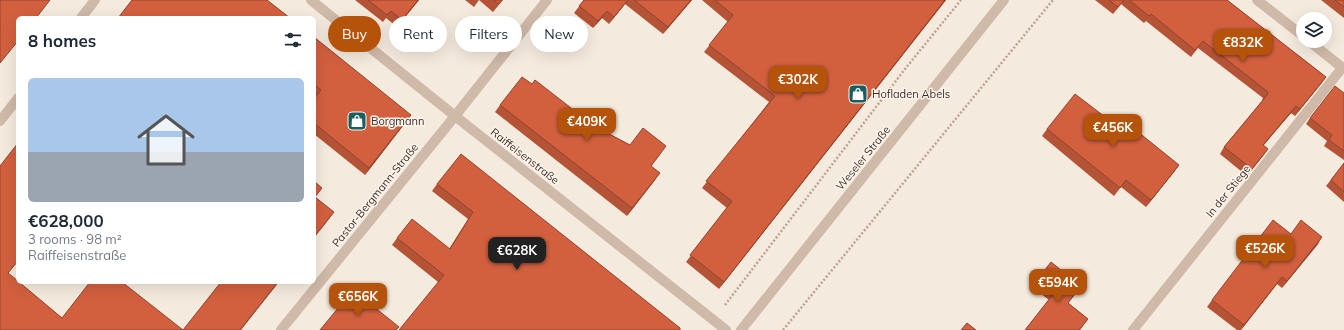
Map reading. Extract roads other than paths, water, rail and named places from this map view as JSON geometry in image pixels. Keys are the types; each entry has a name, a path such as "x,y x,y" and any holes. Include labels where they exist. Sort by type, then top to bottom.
{"street":[{"path":"83,16 95,0"},
{"name":"Raiffeisenstraße","path":"311,0 726,330"},
{"name":"Pastor-Bergmann-Straße","path":"281,330 547,0"},
{"name":"Weseler Straße","path":"741,330 1004,0"},
{"path":"1257,0 1296,31"},
{"path":"1318,48 1343,68"},
{"name":"In der Stiege","path":"1133,330 1343,68"},
{"path":"0,121 16,101"}],"place":[{"name":"Hofladen Abels","path":"858,94"},
{"name":"Borgmann","path":"357,121"}]}
